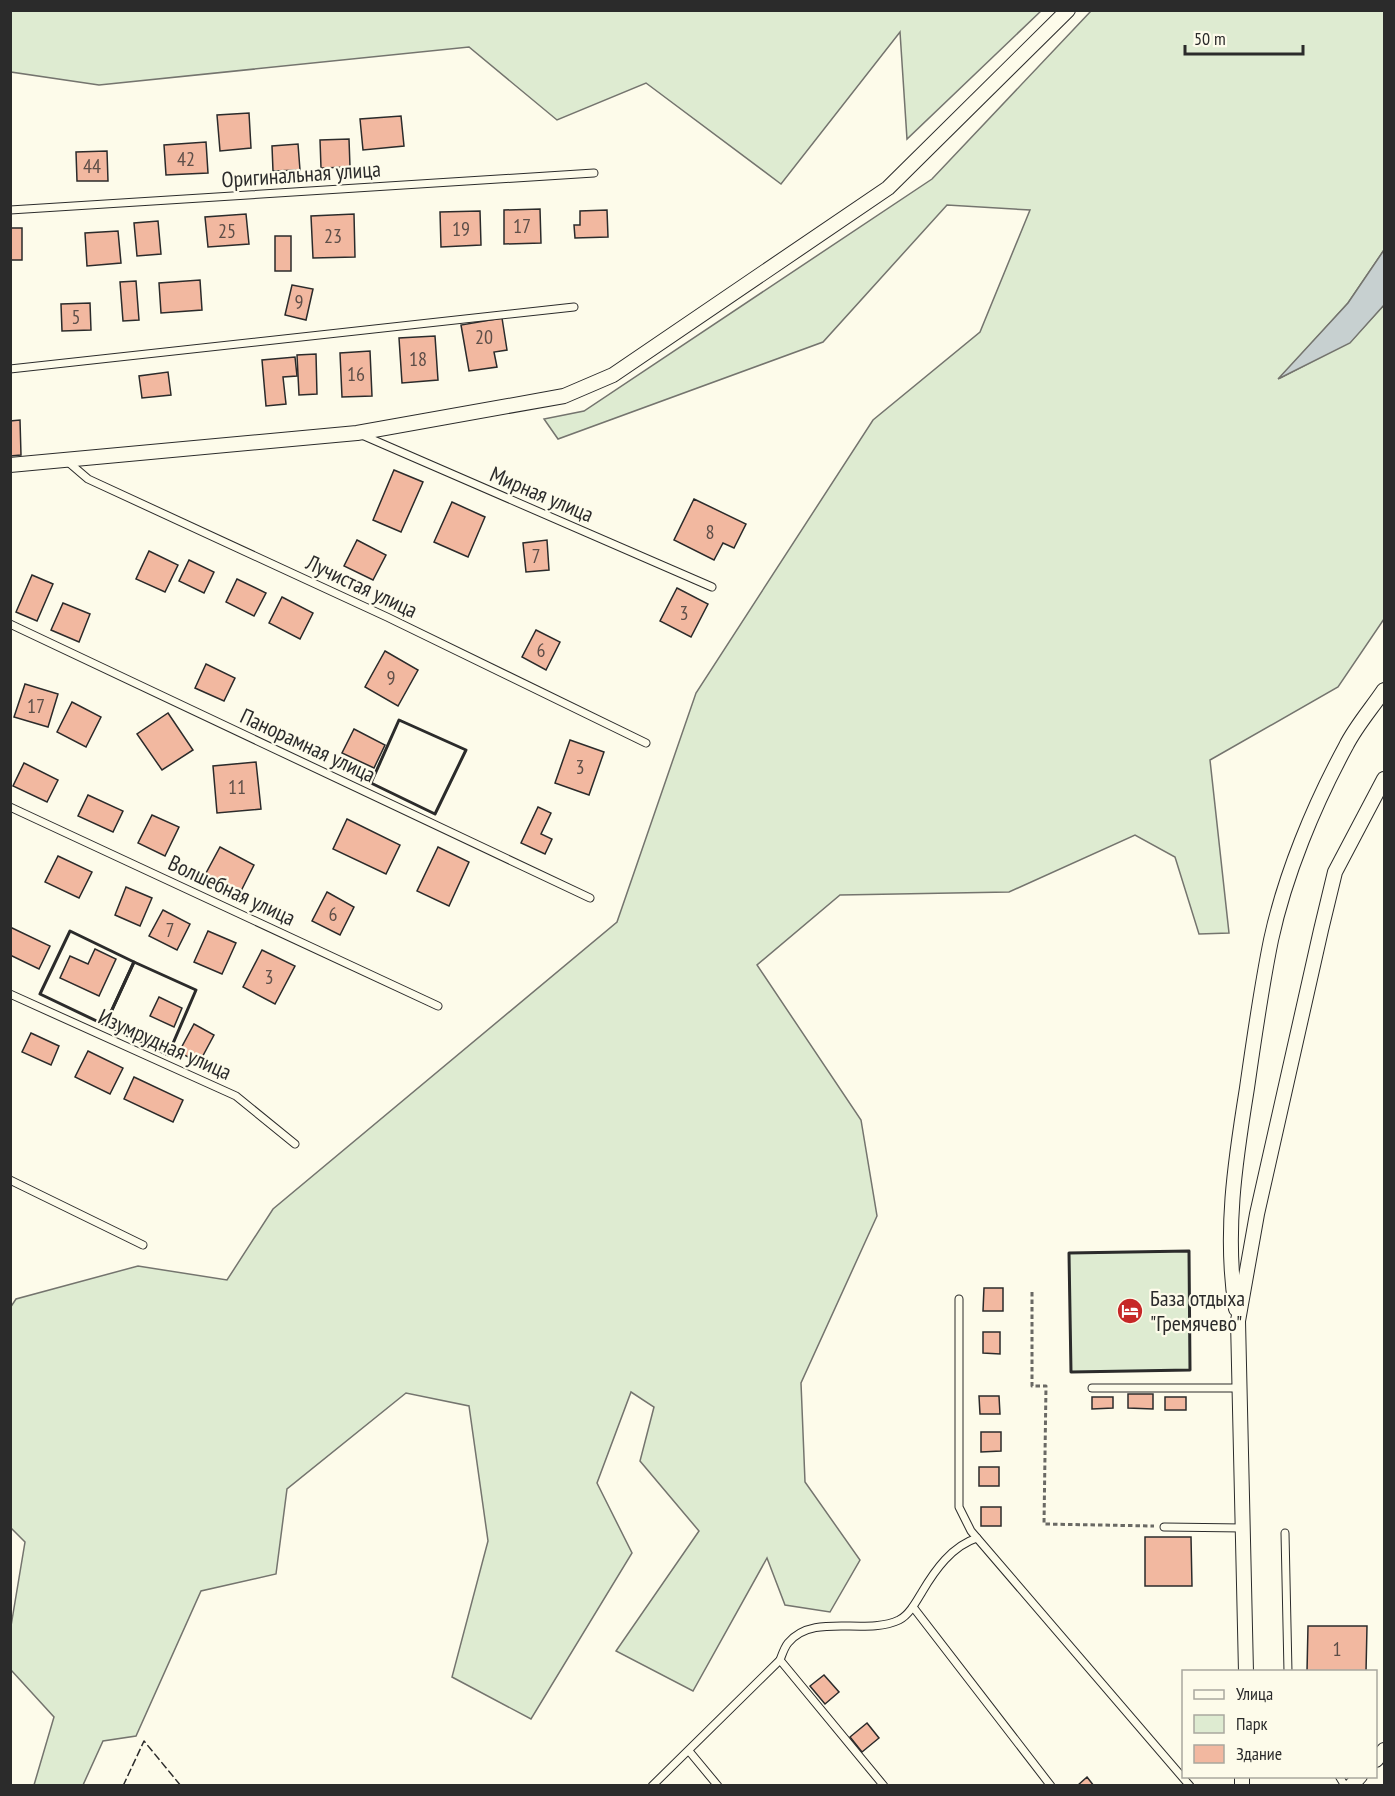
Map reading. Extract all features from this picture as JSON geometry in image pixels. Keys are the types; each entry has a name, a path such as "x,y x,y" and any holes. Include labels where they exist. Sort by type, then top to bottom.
{"street":[{"path":"10,465 357,433 564,396 613,375 888,189 1068,10"},
{"path":"1246,1670 1238,1320 1231,1277 1230,1245 1234,1168 1272,938 1294,863 1318,804 1347,744 1384,690"},
{"path":"1238,1320 1257,1214 1335,872 1384,779"}],"lane":[{"name":"Оригинальная улица","path":"10,210 594,174"},
{"path":"10,369 574,307"},
{"name":"Мирная улица","path":"357,433 712,587"},
{"name":"Лучистая улица","path":"65,460 88,479 387,616 646,743"},
{"name":"Панорамная улица","path":"10,624 590,898"},
{"name":"Волшебная улица","path":"10,807 438,1006"},
{"name":"Изумрудная улица","path":"10,994 236,1096 295,1144"},
{"path":"10,1180 143,1245"},
{"path":"959,1299 959,1507 971,1531 1182,1776"},
{"path":"1092,1388 1239,1388"},
{"path":"1164,1527 1243,1528"},
{"path":"1285,1533 1288,1670"},
{"path":"652,1785 780,1660 788,1643 802,1631 821,1626 860,1628 886,1625 902,1619 953,1550 964,1542 977,1538"},
{"path":"913,1607 1051,1785"},
{"path":"780,1660 884,1785"},
{"path":"689,1751 718,1785"}],"path":[{"path":"1032,1292 1032,1386 1046,1386 1044,1524 1164,1527"}],"green space":[{"path":"11,10 1041,11 907,139 900,32 781,184 646,83 557,120 469,47 99,85 11,72"},
{"path":"1091,11 1384,11 1384,250 1348,303 1280,378 1350,342 1384,305 1384,619 1338,687 1210,760 1229,933 1199,934 1175,857 1135,835 1009,892 840,895 757,965 861,1120 877,1216 801,1383 805,1482 860,1560 830,1612 785,1605 767,1558 693,1691 616,1651 699,1531 640,1461 654,1407 631,1392 597,1483 632,1553 531,1719 452,1677 488,1541 469,1406 406,1393 287,1489 276,1574 201,1591 136,1736 103,1741 83,1785 34,1785 54,1717 11,1670 11,1626 25,1542 10,1527 10,1308 16,1299 138,1266 227,1280 273,1209 617,922 696,693 873,420 980,332 1030,210 947,205 823,342 558,439 544,419 584,411 932,179"},
{"path":"1189,1251 1190,1370 1071,1372 1069,1253"}],"shaded area":[{"path":"1384,250 1384,305 1350,343 1278,379 1348,303"}],"building":[{"path":"249,113 251,148 220,151 217,115"},
{"path":"401,116 404,146 363,150 360,119"},
{"path":"349,139 350,167 321,168 320,140"},
{"path":"206,142 208,173 166,175 164,145"},
{"path":"298,144 300,170 273,171 272,146"},
{"path":"107,151 108,181 77,181 76,152"},
{"path":"540,209 541,243 504,244 504,210"},
{"path":"607,210 608,237 575,238 574,225 580,225 580,211"},
{"path":"480,211 481,245 441,247 440,212"},
{"path":"246,214 249,244 208,247 205,217"},
{"path":"354,214 355,257 313,258 311,216"},
{"path":"158,221 161,254 137,256 134,223"},
{"path":"10,228 22,228 22,260 10,260"},
{"path":"118,231 121,263 87,266 85,233"},
{"path":"275,236 291,236 291,271 275,271"},
{"path":"200,280 202,310 161,313 159,283"},
{"path":"136,281 139,320 123,321 120,282"},
{"path":"292,285 313,289 306,320 285,315"},
{"path":"90,303 91,330 62,331 61,304"},
{"path":"502,318 507,350 494,352 497,367 469,371 461,325"},
{"path":"435,336 438,380 402,383 399,338"},
{"path":"370,351 372,396 342,397 340,353"},
{"path":"316,354 317,394 299,395 297,355"},
{"path":"295,357 297,376 283,377 286,404 266,406 262,360"},
{"path":"168,372 171,395 142,398 139,376"},
{"path":"20,420 21,455 10,456 10,421"},
{"path":"394,470 423,482 401,532 373,520"},
{"path":"694,499 746,524 734,548 723,543 714,560 674,540"},
{"path":"452,502 485,517 468,557 434,542"},
{"path":"357,540 386,555 373,580 344,566"},
{"path":"547,540 549,570 526,572 523,543"},
{"path":"149,551 178,565 165,592 136,579"},
{"path":"189,560 214,572 204,593 179,581"},
{"path":"32,575 53,584 37,621 16,612"},
{"path":"237,579 266,593 254,616 226,602"},
{"path":"677,588 708,604 691,637 660,621"},
{"path":"282,597 313,613 300,639 269,623"},
{"path":"63,603 90,614 79,642 51,630"},
{"path":"536,630 560,642 546,670 522,657"},
{"path":"385,651 418,670 398,706 365,687"},
{"path":"206,664 235,678 224,701 195,688"},
{"path":"25,684 58,694 48,727 14,717"},
{"path":"72,702 101,717 86,747 57,732"},
{"path":"168,713 193,750 162,770 137,734"},
{"path":"354,729 385,745 374,768 342,753"},
{"path":"570,740 604,752 589,795 555,783"},
{"path":"256,762 261,809 217,813 213,766"},
{"path":"24,763 58,780 47,802 13,786"},
{"path":"88,795 123,811 113,832 78,816"},
{"path":"538,807 551,813 541,834 552,839 545,854 521,843"},
{"path":"152,815 179,827 165,856 138,843"},
{"path":"347,819 400,845 386,874 333,849"},
{"path":"220,847 254,865 240,893 205,875"},
{"path":"438,847 469,862 449,906 417,891"},
{"path":"58,856 92,872 79,898 45,882"},
{"path":"126,887 152,898 140,926 115,915"},
{"path":"327,892 354,907 340,935 312,921"},
{"path":"163,910 190,924 177,950 149,936"},
{"path":"10,927 50,946 39,969 10,955"},
{"path":"208,931 236,943 222,974 194,962"},
{"path":"95,949 116,959 99,996 60,978 70,956 88,964"},
{"path":"262,950 295,966 275,1004 243,987"},
{"path":"159,997 182,1008 174,1027 150,1016"},
{"path":"194,1024 214,1035 199,1063 179,1052"},
{"path":"31,1033 59,1046 51,1065 22,1052"},
{"path":"88,1051 123,1068 110,1094 75,1077"},
{"path":"134,1077 183,1100 173,1122 124,1099"},
{"path":"984,1288 1003,1288 1003,1311 983,1311"},
{"path":"983,1332 1000,1332 1000,1354 983,1353"},
{"path":"1128,1394 1153,1394 1153,1409 1128,1408"},
{"path":"979,1396 999,1396 1000,1414 980,1414"},
{"path":"1092,1397 1113,1397 1113,1408 1092,1409"},
{"path":"1165,1397 1186,1397 1186,1410 1165,1410"},
{"path":"981,1432 1001,1432 1001,1451 981,1452"},
{"path":"979,1467 999,1467 999,1486 979,1486"},
{"path":"981,1507 1001,1507 1001,1526 981,1526"},
{"path":"1145,1537 1191,1537 1192,1586 1145,1586"},
{"path":"1308,1626 1367,1626 1366,1670 1307,1670"},
{"path":"824,1675 839,1692 825,1704 810,1686"},
{"path":"867,1723 879,1738 862,1752 850,1737"},
{"path":"1087,1777 1094,1786 1077,1786"}],"fence":[{"path":"123,1786 144,1741 181,1786"}],"wall":[{"path":"399,720 466,750 435,814 371,783 399,720"},
{"path":"70,931 134,962 105,1025 40,994 70,931"},
{"path":"134,962 196,990 168,1055 105,1025 134,962"},
{"path":"1189,1251 1190,1370 1071,1372 1069,1253 1189,1251"}],"place":[{"name":"База отдыха \"Гремячево\"","path":"1130,1311"}]}
